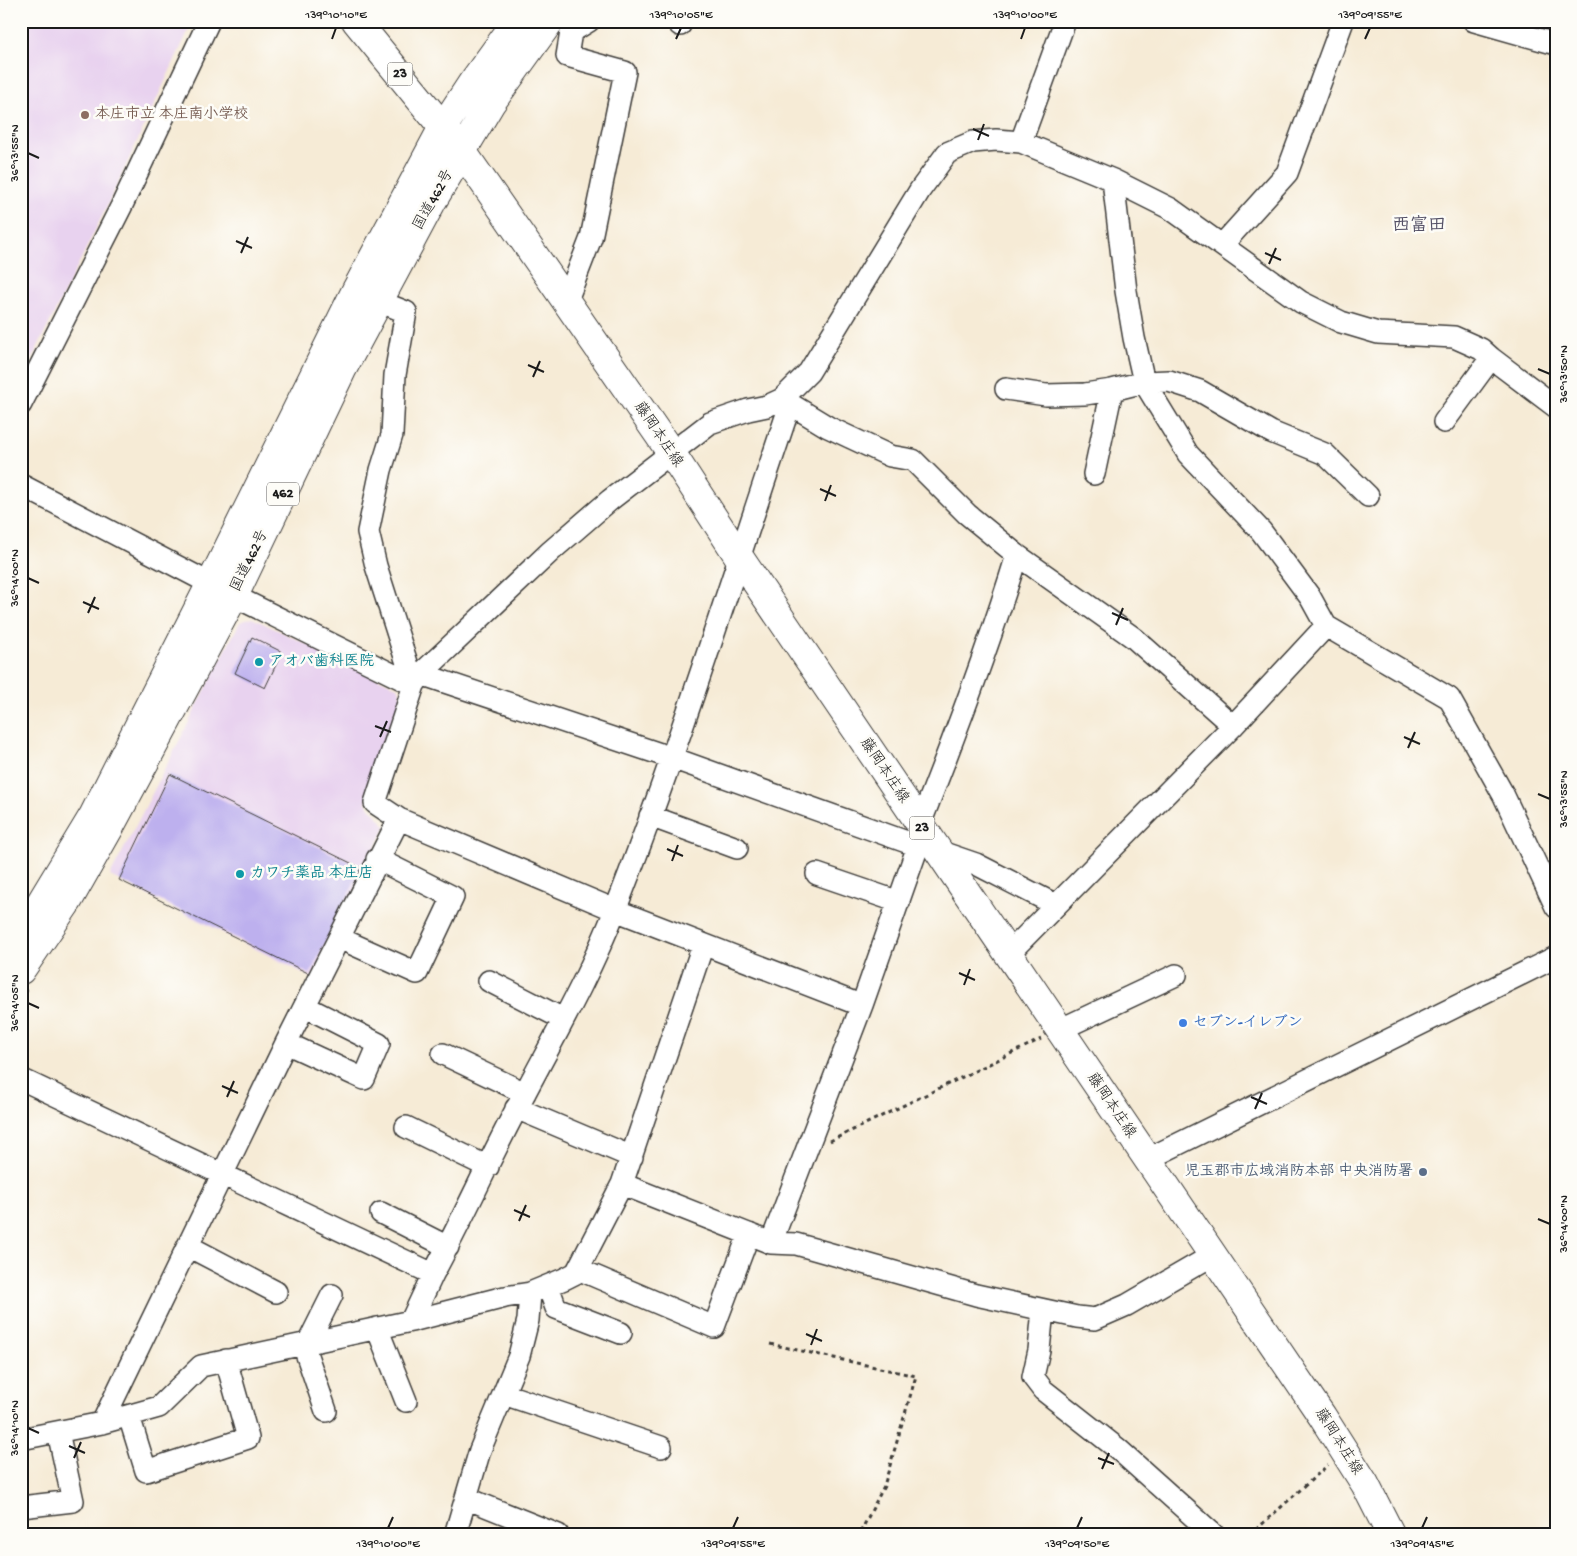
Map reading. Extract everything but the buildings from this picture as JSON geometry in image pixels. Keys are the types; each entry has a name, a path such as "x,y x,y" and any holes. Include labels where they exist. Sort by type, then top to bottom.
{"main road":[{"name":"藤岡本庄線","path":"356,21 462,151 567,300 672,454 926,840 1008,954 1322,1416 1365,1484 1391,1535"},
{"name":"国道462号","path":"21,970 72,893 110,827 223,589 356,288 443,127 472,82 517,21"},
{"name":"国道462号","path":"21,935 93,816 223,589 433,200 490,103 550,21"}],"street":[{"path":"21,404 121,207 209,21"},
{"path":"567,300 590,238 625,72 567,56 571,32 589,21"},
{"path":"1021,142 1065,21"},
{"path":"1222,245 1287,173 1343,21"},
{"path":"1474,21 1556,44"},
{"path":"862,1005 615,910 399,818 376,803 418,679 551,551 610,500 710,423 748,410 767,406 782,399 809,372 920,190 947,152 973,142 996,140 1021,142 1113,180 1171,209 1301,302 1340,322 1378,333 1454,337 1481,349 1556,407"},
{"path":"1113,180 1126,291 1144,382 1188,454 1261,531 1310,597 1326,626 1449,698 1503,794 1556,907"},
{"path":"378,301 406,312 395,375 392,435 381,470 368,532 376,566 418,679"},
{"path":"1444,422 1491,358"},
{"path":"1006,389 1046,395 1085,394 1144,382 1169,381 1200,392 1271,432 1325,454 1368,496"},
{"path":"1094,474 1112,390"},
{"path":"782,399 837,431 890,456 913,460 966,514 1017,554 1134,638 1233,726"},
{"path":"411,1321 520,1101 583,981 615,910 672,758 788,411 782,399"},
{"path":"21,485 223,589 418,679 926,840 1056,905"},
{"path":"771,1243 862,1005 899,902 926,840 962,719 1017,554"},
{"path":"1008,954 1233,726 1326,626"},
{"path":"650,816 738,848"},
{"path":"102,1424 286,1043 306,1007 377,859 399,818"},
{"path":"339,938 417,973 453,897 377,859"},
{"path":"817,874 899,902"},
{"path":"21,1439 102,1424 159,1407 201,1366 411,1321 539,1289 576,1273 622,1184 703,945"},
{"path":"1148,1159 1556,957"},
{"path":"1059,1030 1176,975"},
{"path":"489,981 563,1019"},
{"path":"286,1043 364,1079 380,1044 306,1007"},
{"path":"443,1054 520,1101 632,1157"},
{"path":"21,1079 222,1176 433,1274"},
{"path":"406,1127 488,1167"},
{"path":"622,1184 771,1243 796,1244 976,1295 1095,1319 1127,1305 1213,1254"},
{"path":"381,1213 448,1247"},
{"path":"578,1269 714,1327 749,1234"},
{"path":"188,1246 276,1292"},
{"path":"539,1289 556,1308 621,1333"},
{"path":"455,1535 480,1450 519,1356 528,1320 539,1289"},
{"path":"326,1411 305,1344 332,1295"},
{"path":"1043,1310 1039,1350 1033,1378 1043,1390 1118,1448 1214,1535"},
{"path":"377,1328 406,1400"},
{"path":"129,1416 146,1471 248,1438 226,1360"},
{"path":"504,1394 661,1447"},
{"path":"21,1506 73,1501 58,1432"},
{"path":"466,1498 558,1535"}],"path":[{"path":"805,1153 1059,1030"},
{"path":"770,1344 916,1376 884,1486 858,1535"},
{"path":"1250,1535 1344,1450"}],"shaded area":[{"name":"本庄市立 本庄南小学校","path":"21,21 193,21 106,208 21,381"},
{"path":"252,618 399,688 402,702 366,803 386,826 313,978 110,876 240,622"}],"place":[{"name":"本庄市立 本庄南小学校","path":"85,115"},
{"name":"アオバ歯科医院","path":"259,662"},
{"name":"カワチ薬品 本庄店","path":"240,874"},
{"name":"セブン-イレブン","path":"1183,1023"},
{"name":"児玉郡市広域消防本部 中央消防署","path":"1423,1172"}],"district":[{"name":"西富田","path":"1419,226"}]}
